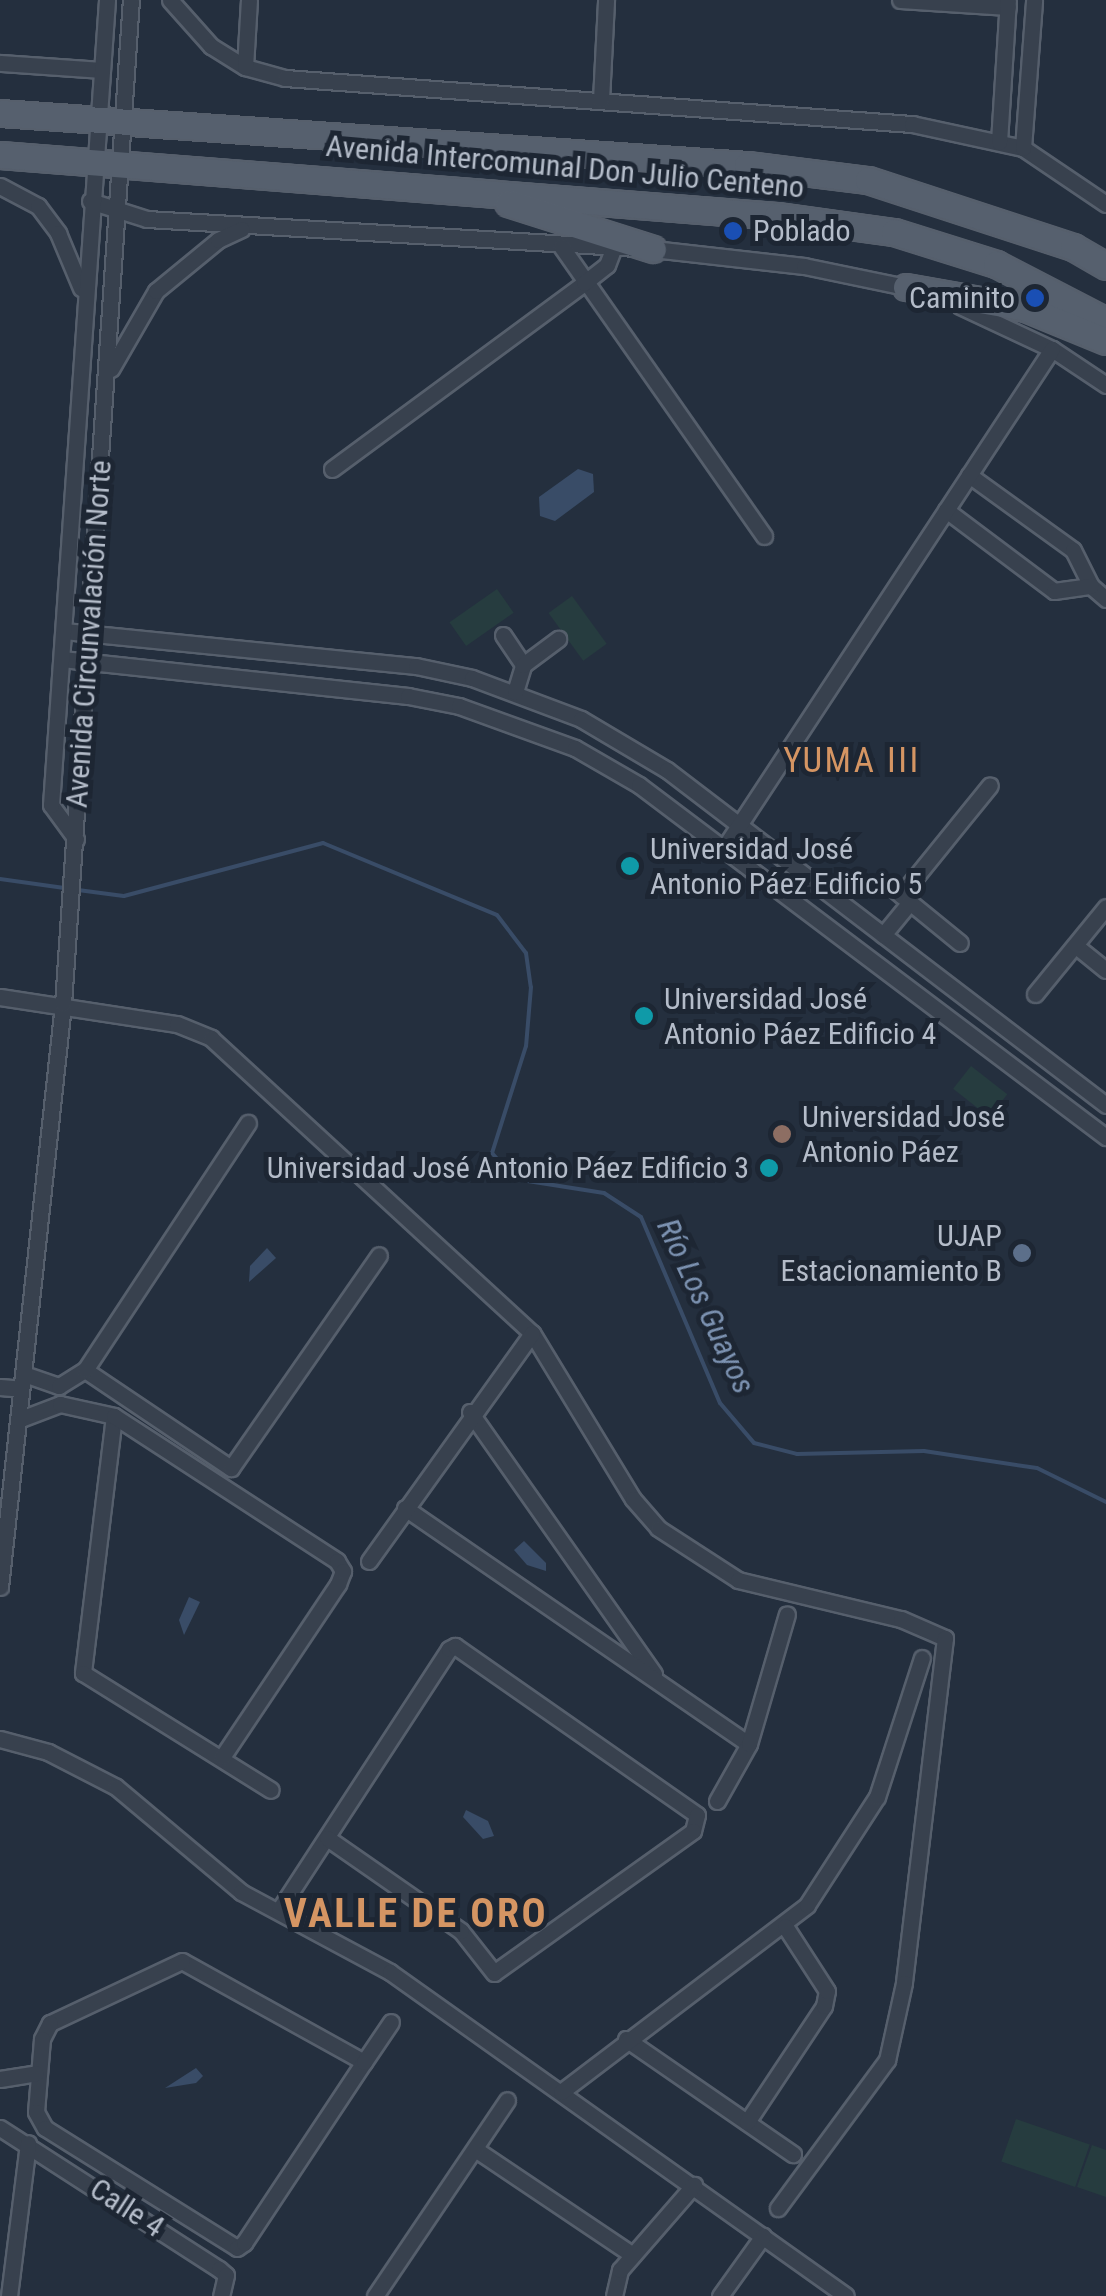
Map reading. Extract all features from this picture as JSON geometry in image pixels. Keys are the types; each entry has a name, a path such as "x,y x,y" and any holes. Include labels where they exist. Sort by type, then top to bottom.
{"main road":[{"path":"0,100 29,115"},
{"name":"Avenida Intercomunal Don Julio Centeno","path":"0,113 747,164 868,180 1073,247 1106,266"},
{"name":"Avenida Intercomunal Don Julio Centeno","path":"0,156 465,189 894,232 996,264 1106,321"},
{"path":"465,189 653,249"},
{"path":"906,286 1025,308 1106,341"}],"street":[{"name":"Avenida Circunvalación Norte","path":"76,840 122,163 102,70 107,0"},
{"name":"Avenida Circunvalación Norte","path":"76,840 51,805 92,161 111,121 131,0"},
{"name":"Avenida Intercomunal Don Julio Centeno","path":"170,0 210,46 245,67 348,86 854,116 1024,148 1106,204"},
{"path":"245,67 249,0"},
{"path":"600,100 606,0"},
{"path":"900,0 1008,3 999,142"},
{"path":"1024,148 1034,0"},
{"path":"0,63 102,70"},
{"path":"0,186 38,206 58,233 84,294"},
{"path":"90,200 119,205 147,219 244,229 653,249 804,266 906,286 1052,350 1106,385"},
{"path":"106,377 156,291 218,240 244,229"},
{"path":"561,246 764,536"},
{"path":"332,469 607,265 613,249"},
{"path":"724,848 1052,350"},
{"path":"969,475 1073,550 1091,586 1106,599"},
{"path":"946,510 1054,591 1091,586"},
{"path":"64,631 416,666 515,692 632,747 1106,1105"},
{"path":"503,636 523,665"},
{"path":"515,692 523,665 558,639"},
{"path":"62,659 459,706 575,748 639,784 1106,1137"},
{"path":"883,935 901,894 990,785"},
{"path":"0,1587 63,1004 76,840"},
{"path":"901,894 960,943"},
{"path":"1035,994 1106,907"},
{"path":"1076,946 1106,970"},
{"path":"0,997 177,1024 236,1055 532,1334 633,1499 701,1562 738,1580 901,1619 946,1638 904,1983 887,2060 778,2208"},
{"path":"960,1026 975,1005"},
{"path":"0,1387 22,1382 59,1386 85,1370 248,1122"},
{"path":"85,1370 230,1468 379,1254"},
{"path":"368,1561 470,1412 532,1334"},
{"path":"59,1386 60,1404"},
{"path":"18,1420 60,1404 114,1416 342,1571 222,1757"},
{"path":"470,1412 662,1684"},
{"path":"114,1416 83,1673 271,1790"},
{"path":"404,1508 750,1744"},
{"path":"717,1800 750,1744 788,1614"},
{"path":"279,1910 326,1838 455,1646 697,1815 693,1832 494,1973 461,1930 326,1838"},
{"path":"561,2092 626,2039 785,1926 807,1905 877,1798 922,1658"},
{"path":"0,1739 87,1768 163,1823 219,1876 390,1972 846,2296"},
{"path":"747,2122 824,2006 827,1991 785,1926"},
{"path":"364,2062 182,1961 50,2023 36,2074 36,2112 45,2128 237,2248 364,2062 391,2022"},
{"path":"626,2039 794,2154"},
{"path":"0,2079 36,2074"},
{"path":"375,2296 507,2100"},
{"name":"Calle 4","path":"0,2128 28,2142 226,2275 221,2296"},
{"path":"10,2296 28,2142"},
{"path":"475,2148 633,2255"},
{"path":"614,2296 620,2270 694,2185"},
{"path":"720,2296 763,2236"}],"green space":[{"path":"497,589 514,613 466,646 449,622"},
{"path":"572,596 607,644 583,661 549,613"},
{"path":"971,1066 1007,1094 989,1117 953,1089"},
{"path":"1016,2119 1090,2144 1075,2187 1001,2162"},
{"path":"1092,2145 1106,2150 1106,2197 1077,2187"}],"water":[{"path":"578,469 593,474 594,492 555,521 540,516 539,497"},
{"path":"267,1248 276,1258 249,1282 250,1266"},
{"path":"524,1541 546,1563 546,1571 527,1565 514,1550"},
{"path":"189,1597 200,1602 184,1635 179,1620"},
{"path":"466,1810 488,1821 494,1836 483,1839 463,1817"},
{"path":"196,2068 203,2076 196,2083 165,2088"}],"waterway":[{"name":"Río Los Guayos","path":"78,890 124,896 323,843 497,915 526,953 531,987 526,1046 492,1153 515,1179 604,1193 641,1217 720,1403 754,1443 797,1454 924,1451 1037,1468 1106,1502"},
{"name":"Río Los Guayos","path":"0,879 64,888"}],"place":[{"name":"Poblado","path":"733,231"},
{"name":"Caminito","path":"1035,298"},
{"name":"Universidad José Antonio Páez Edificio 5","path":"630,866"},
{"name":"Universidad José Antonio Páez Edificio 4","path":"644,1016"},
{"name":"Universidad José Antonio Páez","path":"782,1134"},
{"name":"Universidad José Antonio Páez Edificio 3","path":"769,1168"},
{"name":"UJAP Estacionamiento B","path":"1022,1253"}],"district":[{"name":"YUMA III","path":"852,761"},
{"name":"VALLE DE ORO","path":"416,1914"}]}
